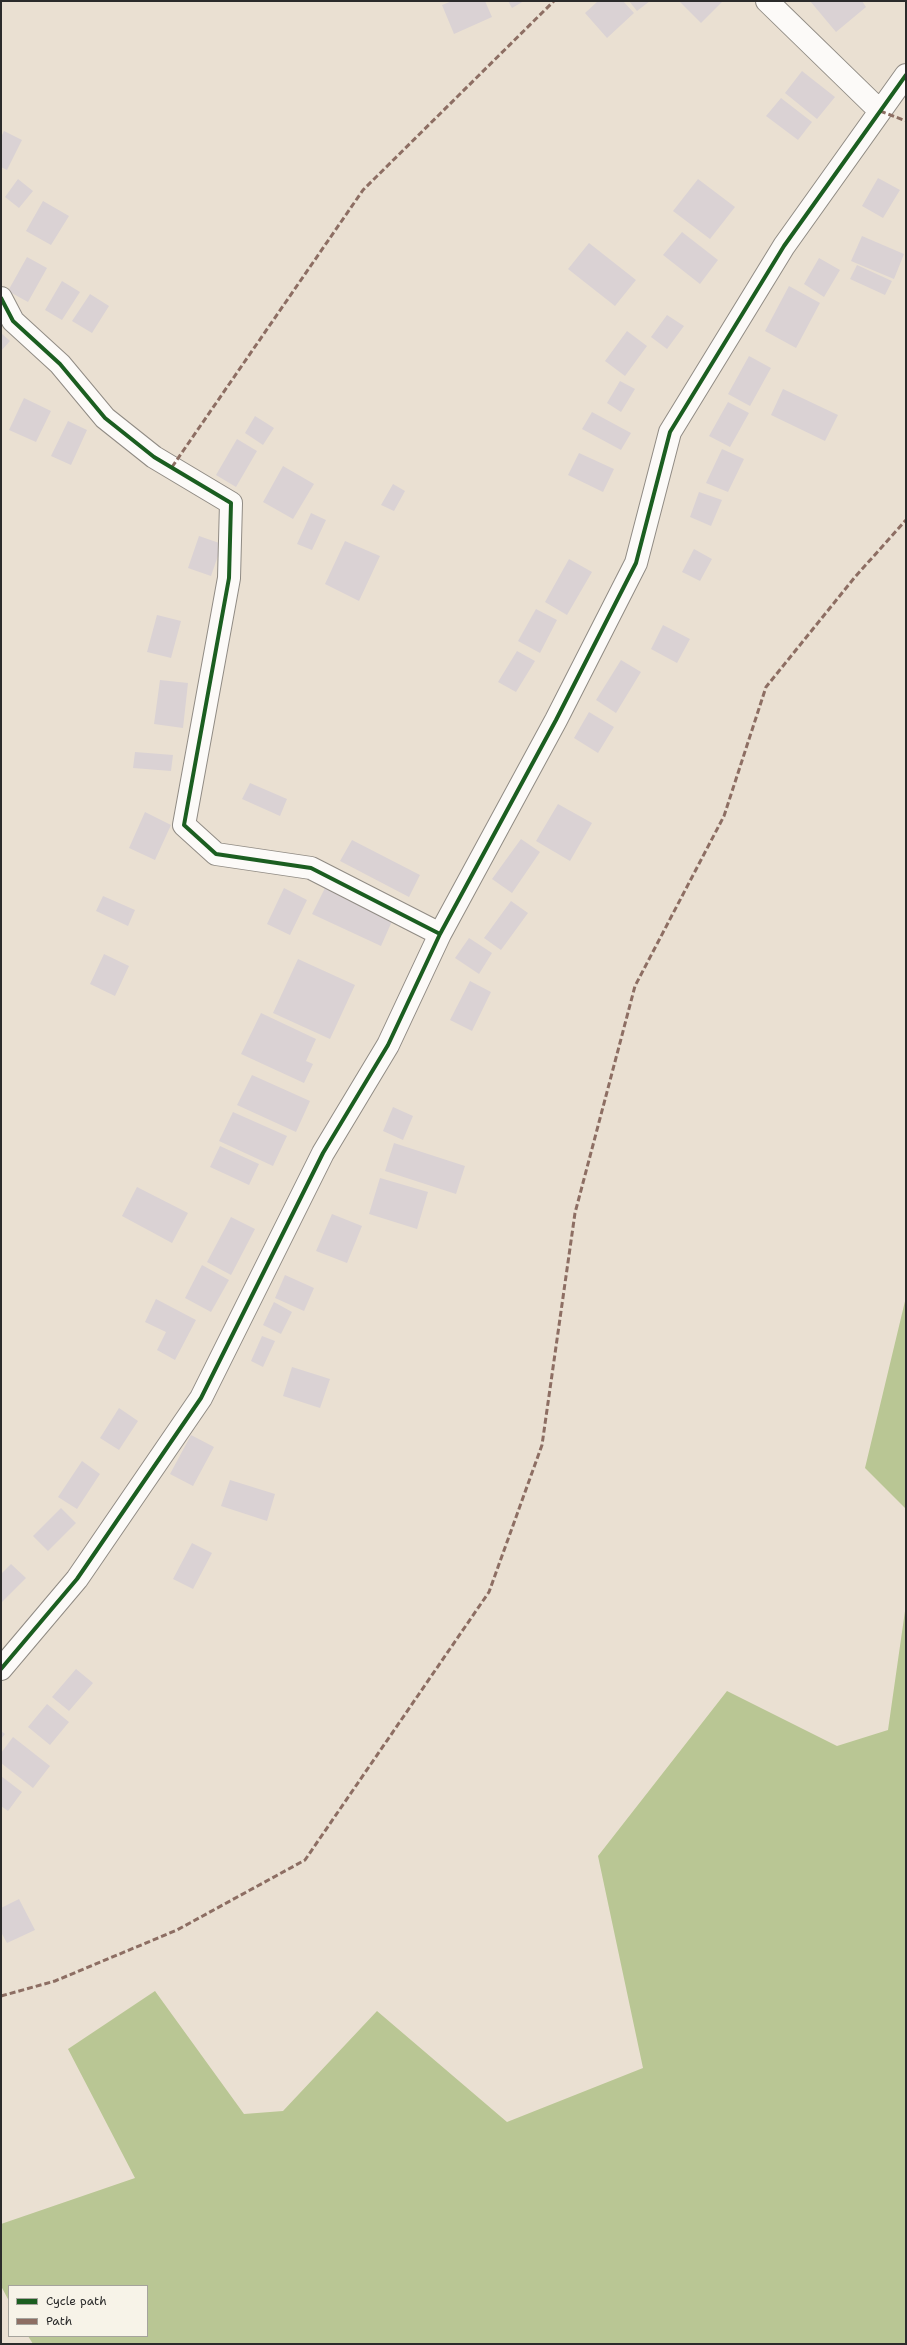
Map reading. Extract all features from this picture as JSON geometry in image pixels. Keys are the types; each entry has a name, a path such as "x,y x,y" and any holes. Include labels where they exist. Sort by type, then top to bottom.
{"street":[{"path":"767,1 880,112"},
{"path":"1,1669 77,1579 202,1398 323,1154 388,1045 440,934 556,720 636,563 670,432 784,246 906,75"},
{"path":"1,298 13,321 60,364 105,418 154,458 231,503 230,578 184,826 216,854 311,868 440,934"}],"green space":[{"path":"906,1297 906,1509 865,1468"},
{"path":"906,1604 906,2344 33,2344 29,2337 148,2337 148,2285 8,2285 8,2299 1,2286 1,2224 135,2178 68,2049 155,1991 244,2114 283,2111 377,2011 507,2122 643,2068 598,1856 727,1691 837,1746 888,1730"}],"building":[{"path":"452,1 485,1 492,17 454,34 442,5"},
{"path":"508,1 524,1 512,8"},
{"path":"598,1 623,1 634,13 607,38 585,13"},
{"path":"629,1 650,1 637,11"},
{"path":"679,1 723,1 701,23"},
{"path":"810,1 862,1 866,7 836,32"},
{"path":"802,71 835,97 817,119 785,93"},
{"path":"781,98 812,122 798,140 766,116"},
{"path":"4,131 22,140 7,170 1,167 1,137"},
{"path":"878,178 900,190 883,218 862,206"},
{"path":"18,179 33,191 19,208 5,197"},
{"path":"698,179 735,207 710,239 673,211"},
{"path":"43,201 69,216 51,245 26,231"},
{"path":"682,232 718,260 700,284 663,255"},
{"path":"862,236 904,254 894,279 851,261"},
{"path":"589,243 636,280 615,306 568,269"},
{"path":"27,257 47,268 28,302 8,291"},
{"path":"819,258 840,270 824,297 804,284"},
{"path":"857,265 892,281 885,295 850,279"},
{"path":"62,281 80,292 62,320 45,310"},
{"path":"789,286 820,303 796,348 765,331"},
{"path":"90,294 109,306 92,333 72,321"},
{"path":"667,315 684,326 667,349 651,337"},
{"path":"627,331 647,346 625,376 605,361"},
{"path":"1,333 10,341 1,351"},
{"path":"749,356 771,368 750,406 728,394"},
{"path":"620,381 635,389 621,412 607,403"},
{"path":"783,389 838,415 825,441 771,415"},
{"path":"24,398 51,411 36,442 9,430"},
{"path":"728,402 749,413 730,447 709,436"},
{"path":"592,412 631,433 621,450 582,429"},
{"path":"255,416 274,428 263,445 245,433"},
{"path":"68,421 87,430 71,465 51,456"},
{"path":"237,439 257,451 236,487 216,475"},
{"path":"722,449 744,459 728,492 706,483"},
{"path":"579,453 614,469 603,492 568,475"},
{"path":"283,466 314,484 293,519 263,502"},
{"path":"393,484 405,491 394,511 381,505"},
{"path":"699,492 722,500 711,526 690,517"},
{"path":"311,513 326,520 312,550 297,544"},
{"path":"199,536 222,544 211,576 188,568"},
{"path":"345,541 380,556 359,601 325,584"},
{"path":"694,549 712,559 700,581 682,572"},
{"path":"569,559 592,572 567,615 545,602"},
{"path":"536,609 557,620 540,653 518,641"},
{"path":"157,615 181,621 171,658 147,652"},
{"path":"663,625 690,639 677,663 651,649"},
{"path":"517,651 535,661 516,692 498,682"},
{"path":"621,660 641,672 616,713 596,700"},
{"path":"160,680 188,683 183,728 154,724"},
{"path":"589,712 614,727 598,753 574,738"},
{"path":"135,752 173,755 171,771 133,768"},
{"path":"250,783 287,799 280,816 242,799"},
{"path":"558,804 592,823 570,861 536,841"},
{"path":"145,812 171,825 155,860 129,848"},
{"path":"521,839 540,852 512,893 492,879"},
{"path":"352,840 420,875 409,897 340,861"},
{"path":"284,888 307,900 290,935 267,924"},
{"path":"325,888 393,919 381,946 312,914"},
{"path":"103,896 135,910 128,926 96,911"},
{"path":"511,901 528,913 501,950 484,938"},
{"path":"469,938 492,953 479,974 455,958"},
{"path":"104,954 129,966 115,996 90,984"},
{"path":"298,959 355,985 330,1039 273,1013"},
{"path":"470,981 491,992 472,1031 450,1020"},
{"path":"261,1013 316,1039 306,1061 313,1064 304,1083 241,1054"},
{"path":"252,1075 310,1101 296,1132 237,1105"},
{"path":"393,1107 413,1116 403,1140 383,1131"},
{"path":"233,1112 287,1136 273,1166 219,1141"},
{"path":"394,1143 465,1166 456,1194 385,1171"},
{"path":"220,1146 259,1164 249,1185 210,1167"},
{"path":"380,1178 428,1192 417,1229 369,1214"},
{"path":"137,1187 188,1213 172,1243 122,1216"},
{"path":"332,1214 362,1226 347,1263 316,1251"},
{"path":"231,1217 255,1229 231,1275 207,1262"},
{"path":"202,1265 229,1280 211,1312 185,1298"},
{"path":"285,1275 314,1288 304,1311 275,1298"},
{"path":"156,1299 196,1320 175,1360 157,1350 166,1332 145,1322"},
{"path":"274,1302 292,1312 281,1334 263,1325"},
{"path":"262,1336 275,1341 263,1367 251,1361"},
{"path":"292,1367 330,1379 320,1408 283,1396"},
{"path":"119,1408 138,1421 119,1450 100,1438"},
{"path":"191,1435 214,1447 193,1486 170,1474"},
{"path":"82,1461 100,1474 77,1509 58,1497"},
{"path":"230,1480 275,1494 267,1521 221,1506"},
{"path":"61,1508 76,1523 48,1551 33,1536"},
{"path":"192,1543 212,1553 193,1589 173,1579"},
{"path":"11,1564 26,1578 1,1603 1,1574"},
{"path":"76,1669 93,1683 69,1711 52,1697"},
{"path":"47,1704 69,1722 50,1745 28,1727"},
{"path":"1,1731 5,1734 1,1739"},
{"path":"13,1737 50,1766 33,1788 1,1763 1,1753"},
{"path":"1,1776 22,1792 8,1811 1,1806"},
{"path":"19,1899 35,1930 7,1943 1,1932 1,1908"}],"marked path":[{"path":"172,467 363,190 554,1"},
{"path":"880,111 906,121"},
{"path":"1,1996 55,1981 177,1930 305,1860 489,1592 542,1445 575,1213 635,986 724,816 766,687 855,577 906,520"}],"cycle path":[{"path":"1,1669 77,1579 201,1398 323,1153 388,1045 440,934 556,720 636,563 670,432 784,246 906,75"},
{"path":"1,298 13,321 60,364 105,418 154,457 231,503 229,578 184,825 216,854 311,868 440,934"}]}
